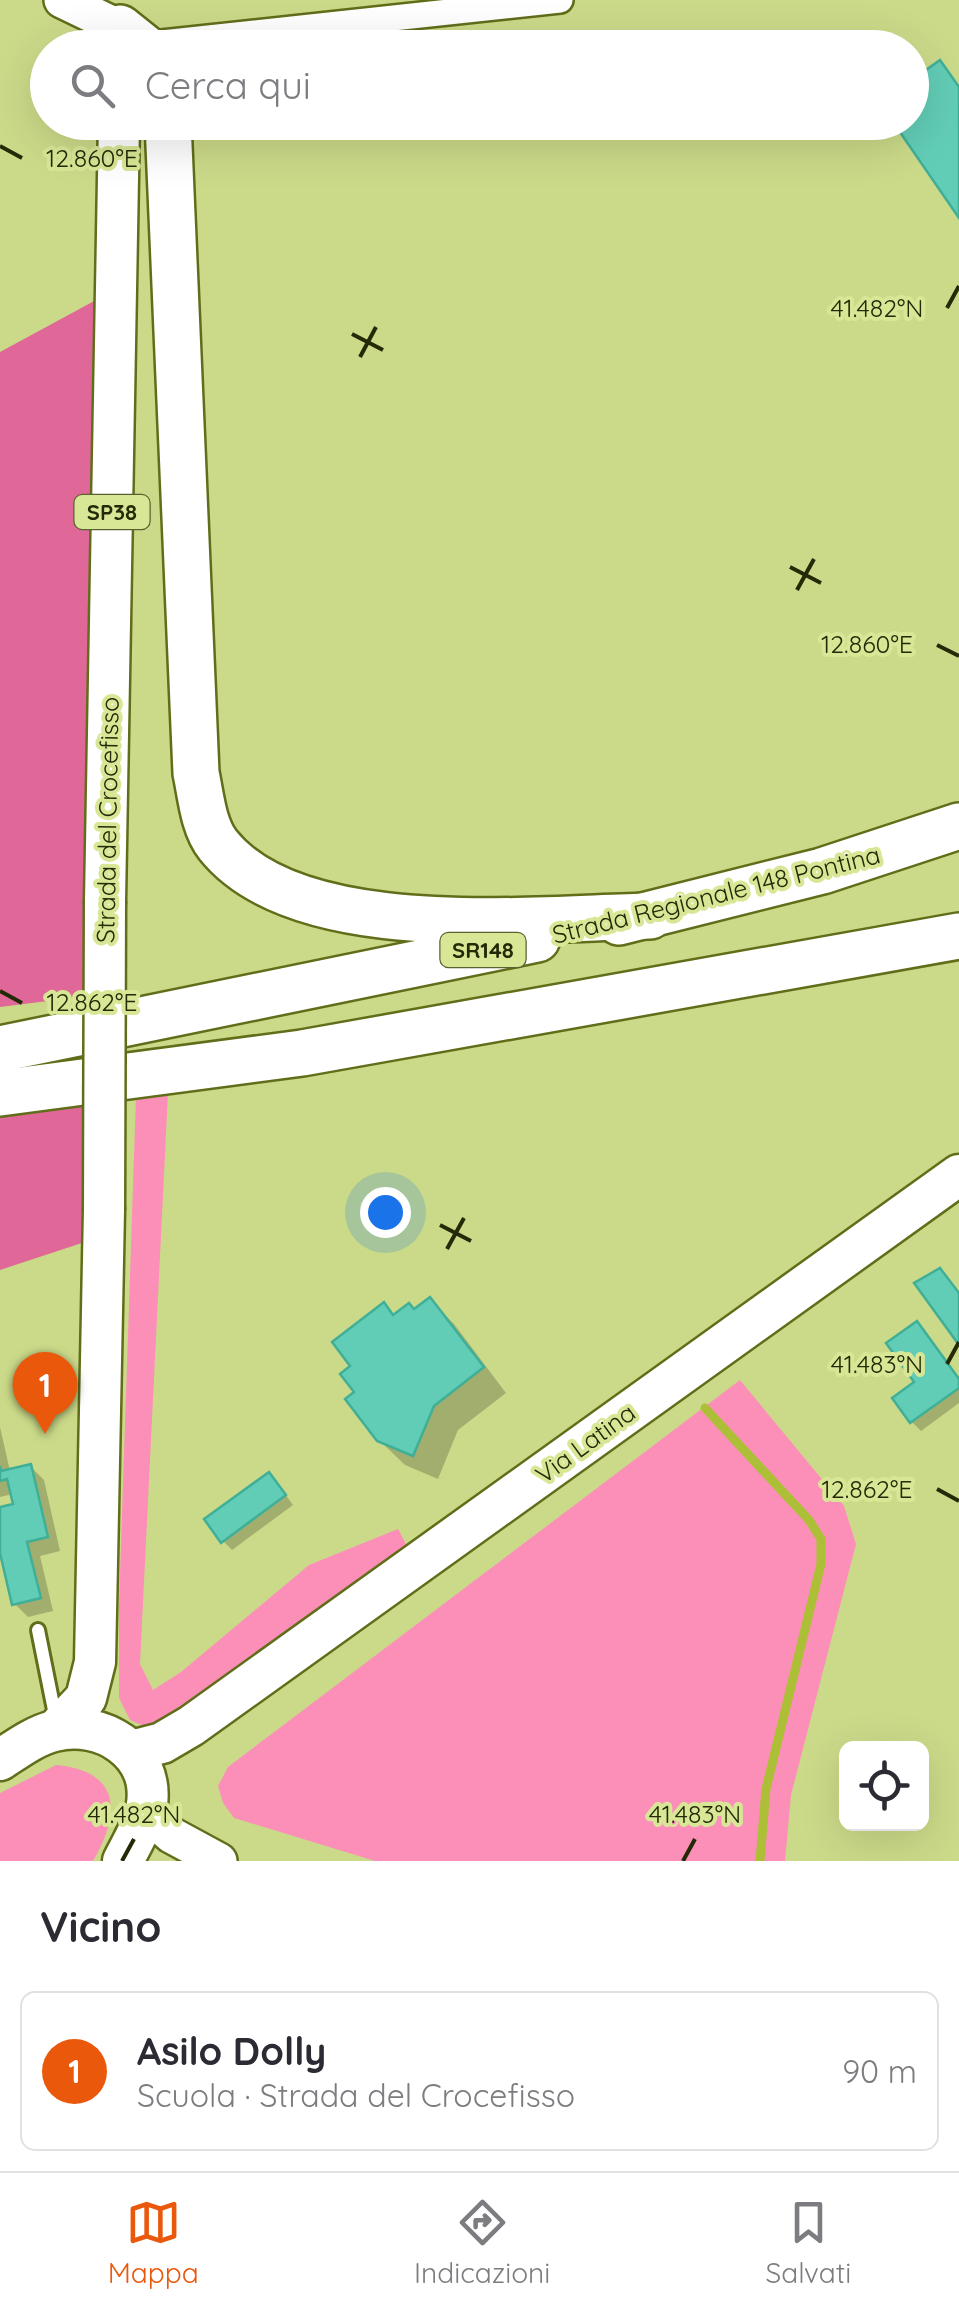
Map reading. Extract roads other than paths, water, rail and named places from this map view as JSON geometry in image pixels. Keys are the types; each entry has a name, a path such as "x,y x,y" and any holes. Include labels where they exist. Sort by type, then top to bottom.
{"highway":[{"path":"169,140 196,772 207,822 218,844 245,869 274,886 328,906 383,916 466,920 650,916"},
{"name":"Strada Regionale 148 Pontina","path":"0,1049 650,916 822,871 959,826"},
{"path":"0,1093 302,1053 959,936"}],"main road":[{"path":"62,0 122,30"},
{"name":"Strada del Crocefisso","path":"20,1744 86,1698 94,1673 119,140"},
{"name":"Via Latina","path":"122,1744 162,1743 212,1711 959,1175"},
{"name":"Strada del Crocefisso","path":"96,1638 102,1694 122,1744 144,1774 146,1803"},
{"name":"Via Latina","path":"123,1861 146,1803 212,1711"},
{"path":"20,1744 88,1729 122,1744"},
{"path":"146,1803 171,1835 215,1861"},
{"path":"166,1861 215,1861"}],"street":[{"path":"181,30 560,0"}],"lane":[{"path":"20,1744 38,1630"}],"waterway":[{"path":"705,1408 809,1520 821,1539 821,1564 766,1789 760,1861"}],"place":[{"name":"Asilo Dolly","path":"45,1434"}]}
